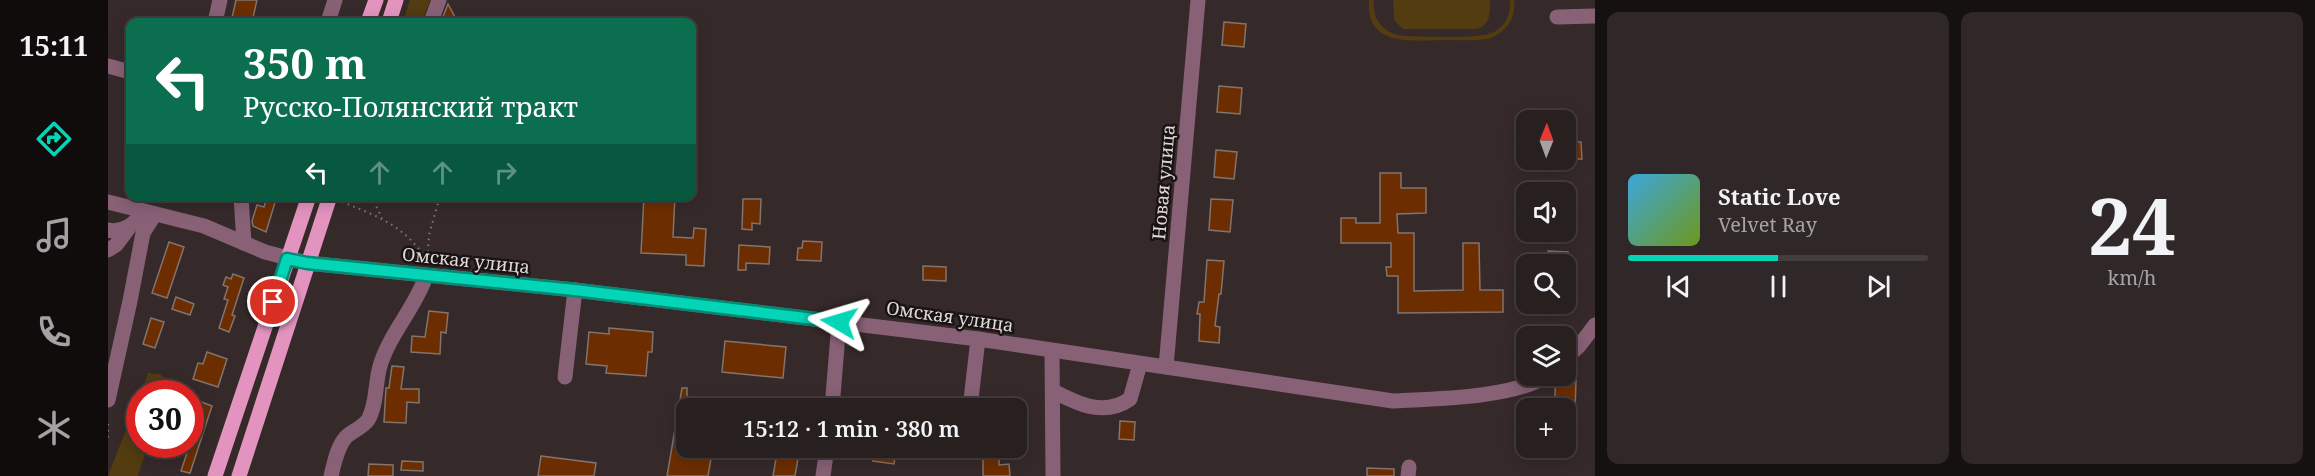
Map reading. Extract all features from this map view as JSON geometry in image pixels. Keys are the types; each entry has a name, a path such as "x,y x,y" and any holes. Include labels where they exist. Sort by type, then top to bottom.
{"main road":[{"path":"369,18 376,0"},
{"path":"390,18 396,0"},
{"path":"215,476 307,201"},
{"path":"239,476 307,263 333,201"}],"street":[{"path":"215,18 220,0"},
{"path":"329,18 335,0"},
{"path":"433,18 440,0"},
{"name":"Новая улица","path":"1166,367 1198,0"},
{"path":"1557,17 1595,16"},
{"path":"108,66 126,71"},
{"path":"241,201 244,243"},
{"name":"Омская улица","path":"108,202 204,226 287,259 307,263 575,290 978,339 1393,401 1454,398 1521,386"},
{"path":"108,250 116,245 140,217 148,213"},
{"path":"108,400 148,213"},
{"path":"108,230 114,231 132,225"},
{"path":"331,476 339,449 346,437 368,420 373,406 379,367 389,341 420,294 426,276"},
{"path":"565,377 575,290"},
{"path":"833,398 839,322"},
{"path":"1576,349 1595,325"},
{"path":"971,398 978,339"},
{"path":"1052,351 1053,476"},
{"path":"1053,391 1081,405 1100,409 1120,406 1130,399 1140,364"},
{"path":"823,476 825,458"}],"path":[{"path":"339,201 382,218 417,244 427,259"},
{"path":"374,201 382,218"},
{"path":"426,276 429,235 439,201"},
{"path":"108,424 108,441"}],"shaded area":[{"path":"410,0 430,0 423,18 404,18"},
{"path":"1369,0 1374,0 1375,14 1381,25 1397,35 1404,36 1464,37 1494,32 1505,23 1510,10 1510,0 1514,0 1514,7 1505,29 1488,39 1416,41 1392,38 1382,33 1374,26 1370,15"},
{"path":"1393,0 1490,0 1490,14 1485,25 1476,29 1403,29 1394,20"},
{"path":"148,373 160,374 167,380 146,380"},
{"path":"126,430 126,458 144,458 138,476 108,476"}],"building":[{"path":"236,0 257,0 253,18 232,18"},
{"path":"448,4 455,18 443,18"},
{"path":"1224,22 1246,24 1244,47 1222,45"},
{"path":"1219,86 1242,88 1240,114 1217,112"},
{"path":"1576,142 1581,142 1582,159 1576,159"},
{"path":"1216,150 1237,152 1234,179 1214,177"},
{"path":"1380,173 1401,173 1401,188 1426,188 1426,213 1397,214 1398,233 1414,233 1414,291 1463,290 1463,243 1479,243 1480,290 1503,290 1503,312 1398,313 1398,276 1387,276 1386,267 1391,267 1391,243 1341,243 1341,218 1356,218 1356,223 1380,223"},
{"path":"743,199 761,199 760,224 752,223 752,230 742,229"},
{"path":"1211,199 1233,200 1230,232 1209,230"},
{"path":"266,201 275,201 266,232 253,226 252,221 257,205 264,207"},
{"path":"644,201 675,201 673,237 693,238 694,228 706,229 704,266 686,265 686,255 641,253"},
{"path":"803,241 822,242 821,261 797,260 798,248 802,248"},
{"path":"169,242 184,247 167,298 152,293"},
{"path":"739,245 770,247 769,264 746,263 746,270 738,270"},
{"path":"1548,251 1568,252 1568,254 1548,254"},
{"path":"1207,260 1224,261 1215,326 1220,327 1219,343 1199,341 1200,314 1197,314 1199,302 1204,302"},
{"path":"923,266 946,267 946,281 923,280"},
{"path":"233,274 244,278 229,332 219,328 228,300 224,299 228,287 223,285 226,277 231,279"},
{"path":"176,297 194,304 190,315 172,309"},
{"path":"429,311 448,313 446,333 441,332 440,354 411,352 412,336 425,337"},
{"path":"151,318 164,322 155,348 143,344"},
{"path":"609,328 653,332 652,352 648,352 646,376 606,373 607,366 586,364 589,332 609,334"},
{"path":"725,341 786,347 783,378 722,372"},
{"path":"207,352 227,359 218,387 204,383 204,380 193,379 198,363 203,364"},
{"path":"392,366 404,367 401,389 419,389 419,403 407,402 406,423 384,422 386,388 389,388"},
{"path":"1556,386 1576,386 1575,398 1555,398"},
{"path":"682,388 687,388 687,398 680,398"},
{"path":"204,403 212,406 204,430"},
{"path":"1120,421 1135,422 1134,440 1119,439"},
{"path":"676,423 676,458 711,458 708,476 667,476"},
{"path":"541,456 596,463 594,476 538,476"},
{"path":"185,458 195,458 190,473 181,471"},
{"path":"776,458 798,458 795,476 773,476"},
{"path":"873,458 895,458 894,464 873,461"},
{"path":"983,458 999,458 999,465 1009,464 1010,476 983,476"},
{"path":"402,461 423,462 423,471 401,470"},
{"path":"369,464 393,465 393,476 368,476"},
{"path":"1367,468 1394,469 1394,476 1367,476"}],"route":[{"path":"273,302 287,259 426,276 575,290 839,322"}]}
